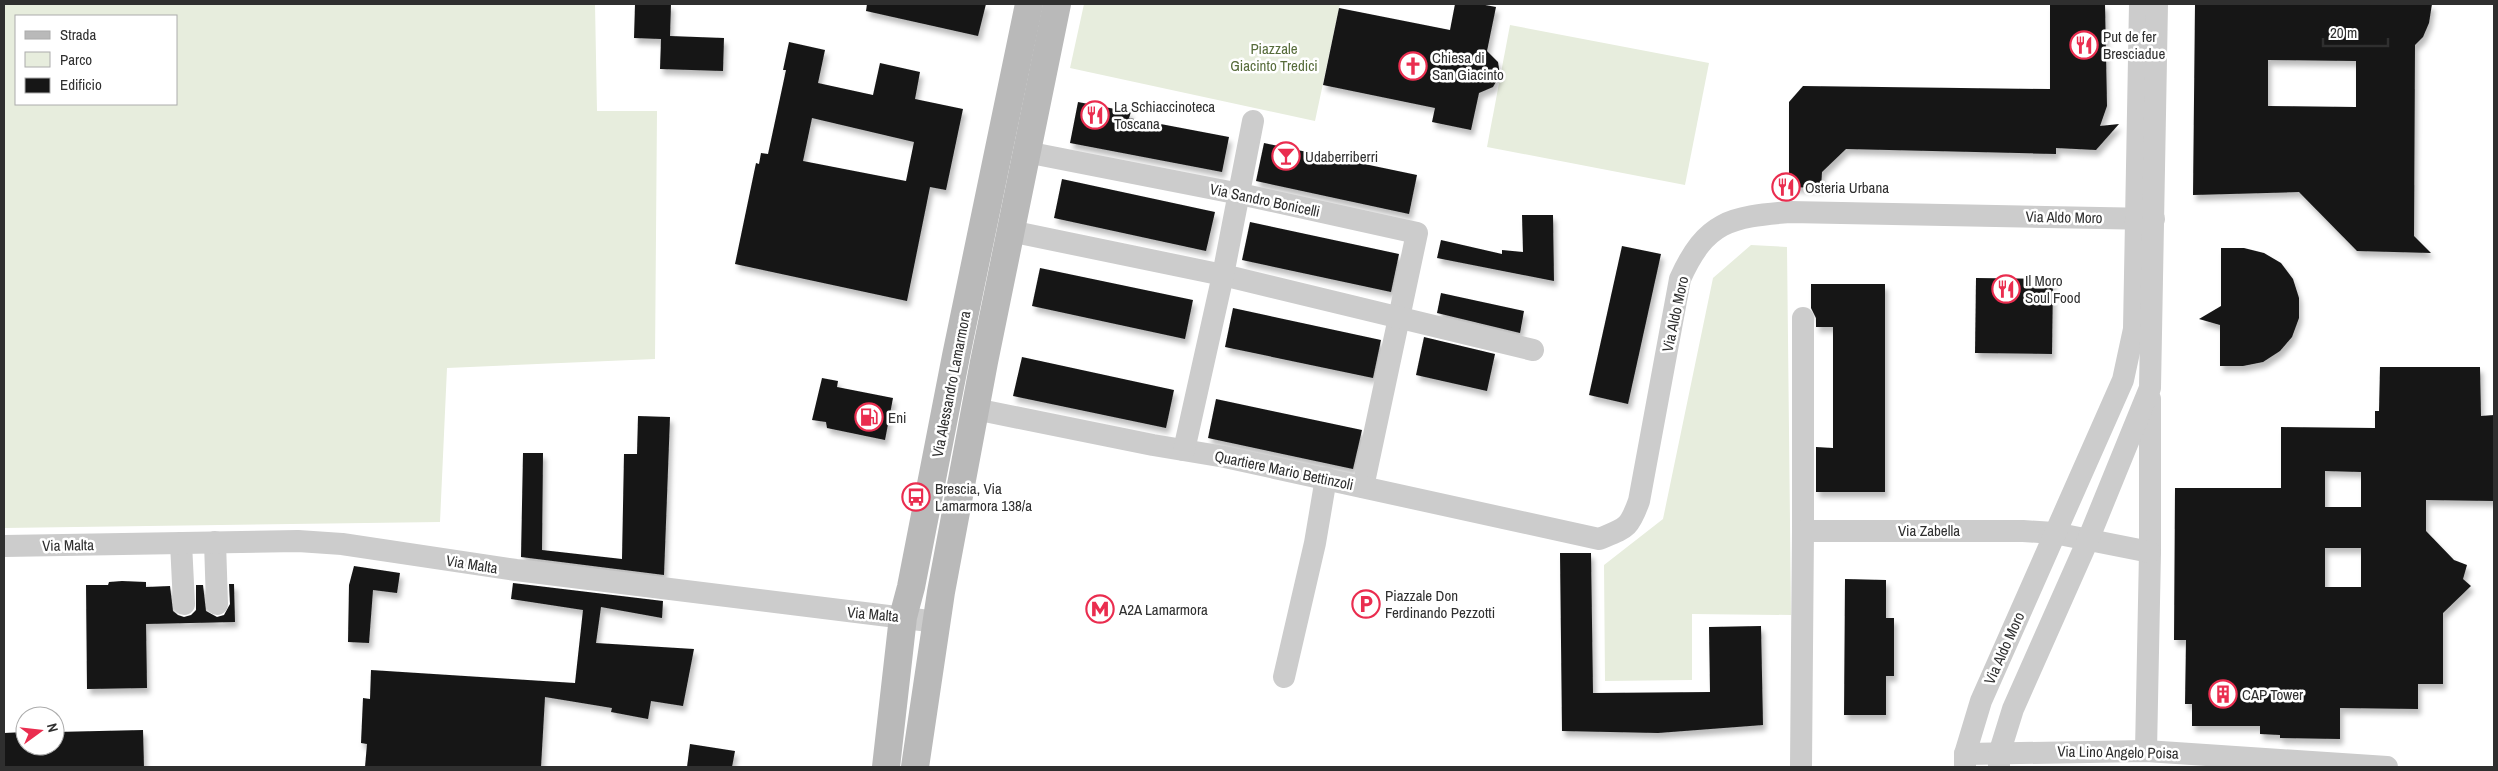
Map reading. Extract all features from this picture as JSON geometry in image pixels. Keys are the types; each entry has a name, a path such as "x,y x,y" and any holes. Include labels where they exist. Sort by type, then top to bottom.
{"main road":[{"name":"Via Alessandro Lamarmora","path":"886,767 903,617 911,587 1029,4"},
{"name":"Via Alessandro Lamarmora","path":"915,767 941,592 975,409 1057,4"}],"street":[{"name":"Via Aldo Moro","path":"2140,4 2144,218 2150,388 2150,552 2146,751"},
{"name":"Via Aldo Moro","path":"1965,760 1981,701 2123,380 2134,330 2144,218 2157,4"},
{"path":"1184,450 1224,275 1253,121"},
{"name":"Via Sandro Bonicelli","path":"1026,152 1240,194 1418,233 1399,319"},
{"name":"Via Aldo Moro","path":"1363,487 1599,539 1620,530 1632,522 1639,501 1680,279 1692,253 1721,225 1752,215 1790,212 2144,218"},
{"path":"1010,231 1224,275 1533,350"},
{"path":"1802,767 1803,318"},
{"name":"Quartiere Mario Bettinzoli","path":"975,409 1326,478 1363,487 1399,319"},
{"name":"Via Aldo Moro","path":"1999,760 2013,709 2088,540 2150,388"},
{"path":"1284,677 1315,543 1326,478"},
{"name":"Via Zabella","path":"1804,531 2001,530 2054,533"},
{"path":"2054,533 2150,552"},
{"name":"Via Malta","path":"4,546 298,541 342,544 516,570 937,622"},
{"path":"215,542 217,604"},
{"path":"181,543 184,604"},
{"name":"Via Lino Angelo Poisa","path":"1965,760 1999,760 2046,751 2146,751 2387,767"}],"green space":[{"path":"4,4 595,4 597,111 657,111 655,359 447,368 440,522 4,528"},
{"name":"Piazzale Giacinto Tredici","path":"1084,4 1340,4 1315,121 1070,68"},
{"path":"1510,25 1709,63 1685,185 1487,147"},
{"path":"1751,245 1787,247 1791,615 1692,614 1692,680 1605,681 1604,565 1663,519 1713,278"}],"building":[{"path":"635,4 671,4 670,36 724,38 723,71 660,69 661,39 634,38"},
{"path":"867,4 986,4 978,36 866,11"},
{"name":"Chiesa di San Giacinto","path":"1455,4 1480,4 1496,7 1487,51 1498,62 1500,75 1493,87 1479,93 1471,130 1432,122 1435,108 1323,85 1339,8 1450,30"},
{"path":"2050,4 2105,4 2107,106 2100,126 2119,124 2096,150 2056,148 2056,154 1846,149 1822,172 1821,188 1789,187 1789,102 1803,86 2050,89"},
{"path":"2195,4 2432,4 2429,23 2423,37 2415,45 2414,236 2431,253 2357,251 2299,192 2193,195","holes":["2268,60 2356,61 2356,107 2268,106"]},
{"path":"789,42 825,50 818,83 873,95 880,63 920,72 915,99 963,109 946,190 930,187 907,301 735,264 756,163 759,164 761,153 768,154 786,70 783,70","holes":["812,118 914,142 906,181 803,161"]},
{"path":"1078,102 1131,112 1129,118 1229,137 1222,172 1070,143"},
{"path":"1264,143 1417,175 1409,214 1256,181"},
{"path":"1062,179 1215,212 1206,251 1054,218"},
{"path":"1522,215 1553,215 1554,281 1437,258 1441,240 1502,254 1502,250 1523,252"},
{"path":"1250,222 1399,254 1391,292 1242,260"},
{"path":"1622,246 1661,254 1628,404 1589,395"},
{"path":"2221,248 2244,248 2264,253 2281,263 2293,279 2299,298 2299,318 2292,337 2280,351 2263,362 2243,366 2220,366 2220,325 2199,319 2221,306"},
{"path":"1040,268 1193,300 1185,339 1032,306"},
{"path":"1976,278 2053,279 2052,354 1975,353"},
{"path":"1811,284 1885,284 1885,492 1816,492 1816,447 1833,448 1833,327 1816,327 1816,318 1811,308"},
{"path":"1441,293 1524,311 1520,333 1437,313"},
{"path":"1233,308 1381,340 1373,378 1225,347"},
{"path":"1424,337 1495,354 1487,391 1416,375"},
{"path":"1022,357 1174,390 1166,428 1013,396"},
{"path":"2380,367 2480,367 2481,416 2494,415 2494,501 2426,500 2426,531 2454,560 2467,565 2463,579 2471,586 2443,613 2443,684 2418,684 2418,709 2340,708 2340,739 2280,738 2280,735 2260,734 2260,726 2192,726 2192,704 2185,704 2186,640 2174,640 2175,488 2281,488 2281,427 2375,428 2375,411 2379,411","holes":["2325,471 2361,472 2361,507 2325,507","2325,548 2361,548 2361,587 2325,587"]},
{"path":"822,378 838,381 837,387 893,398 885,440 827,428 826,422 812,420"},
{"path":"1216,399 1362,430 1353,469 1208,438"},
{"path":"638,416 670,417 664,575 521,557 523,453 543,453 542,550 622,559 624,454 637,454"},
{"path":"1560,553 1591,553 1593,693 1710,692 1709,627 1761,626 1763,725 1658,733 1562,731"},
{"path":"354,566 400,573 397,593 373,590 369,643 348,642 349,585"},
{"path":"1845,579 1886,580 1886,618 1894,618 1894,676 1886,676 1886,715 1844,715"},
{"path":"109,582 146,582 146,587 170,586 173,611 184,617 191,615 196,610 196,585 203,585 206,611 217,617 224,615 230,604 229,584 234,584 235,622 146,624 147,688 87,689 86,585 108,585"},
{"path":"513,583 663,601 662,618 601,607 596,643 694,649 683,706 651,701 648,719 611,712 612,708 545,697 541,767 365,767 367,744 361,743 363,698 370,699 371,670 575,683 583,610 511,599"},
{"path":"143,730 144,767 4,767 4,733 15,732 15,756 65,756 65,732"},
{"path":"690,744 735,751 732,767 687,767"}],"place":[{"name":"Put de fer Bresciadue","path":"2084,45"},
{"name":"Chiesa di San Giacinto","path":"1413,66"},
{"name":"La Schiaccinoteca Toscana","path":"1095,115"},
{"name":"Udaberriberri","path":"1286,156"},
{"name":"Osteria Urbana","path":"1786,187"},
{"name":"Il Moro Soul Food","path":"2006,289"},
{"name":"Eni","path":"869,417"},
{"name":"Brescia, Via Lamarmora 138/a","path":"916,497"},
{"name":"Piazzale Don Ferdinando Pezzotti","path":"1366,604"},
{"name":"A2A Lamarmora","path":"1100,609"},
{"name":"CAP Tower","path":"2223,694"}]}
